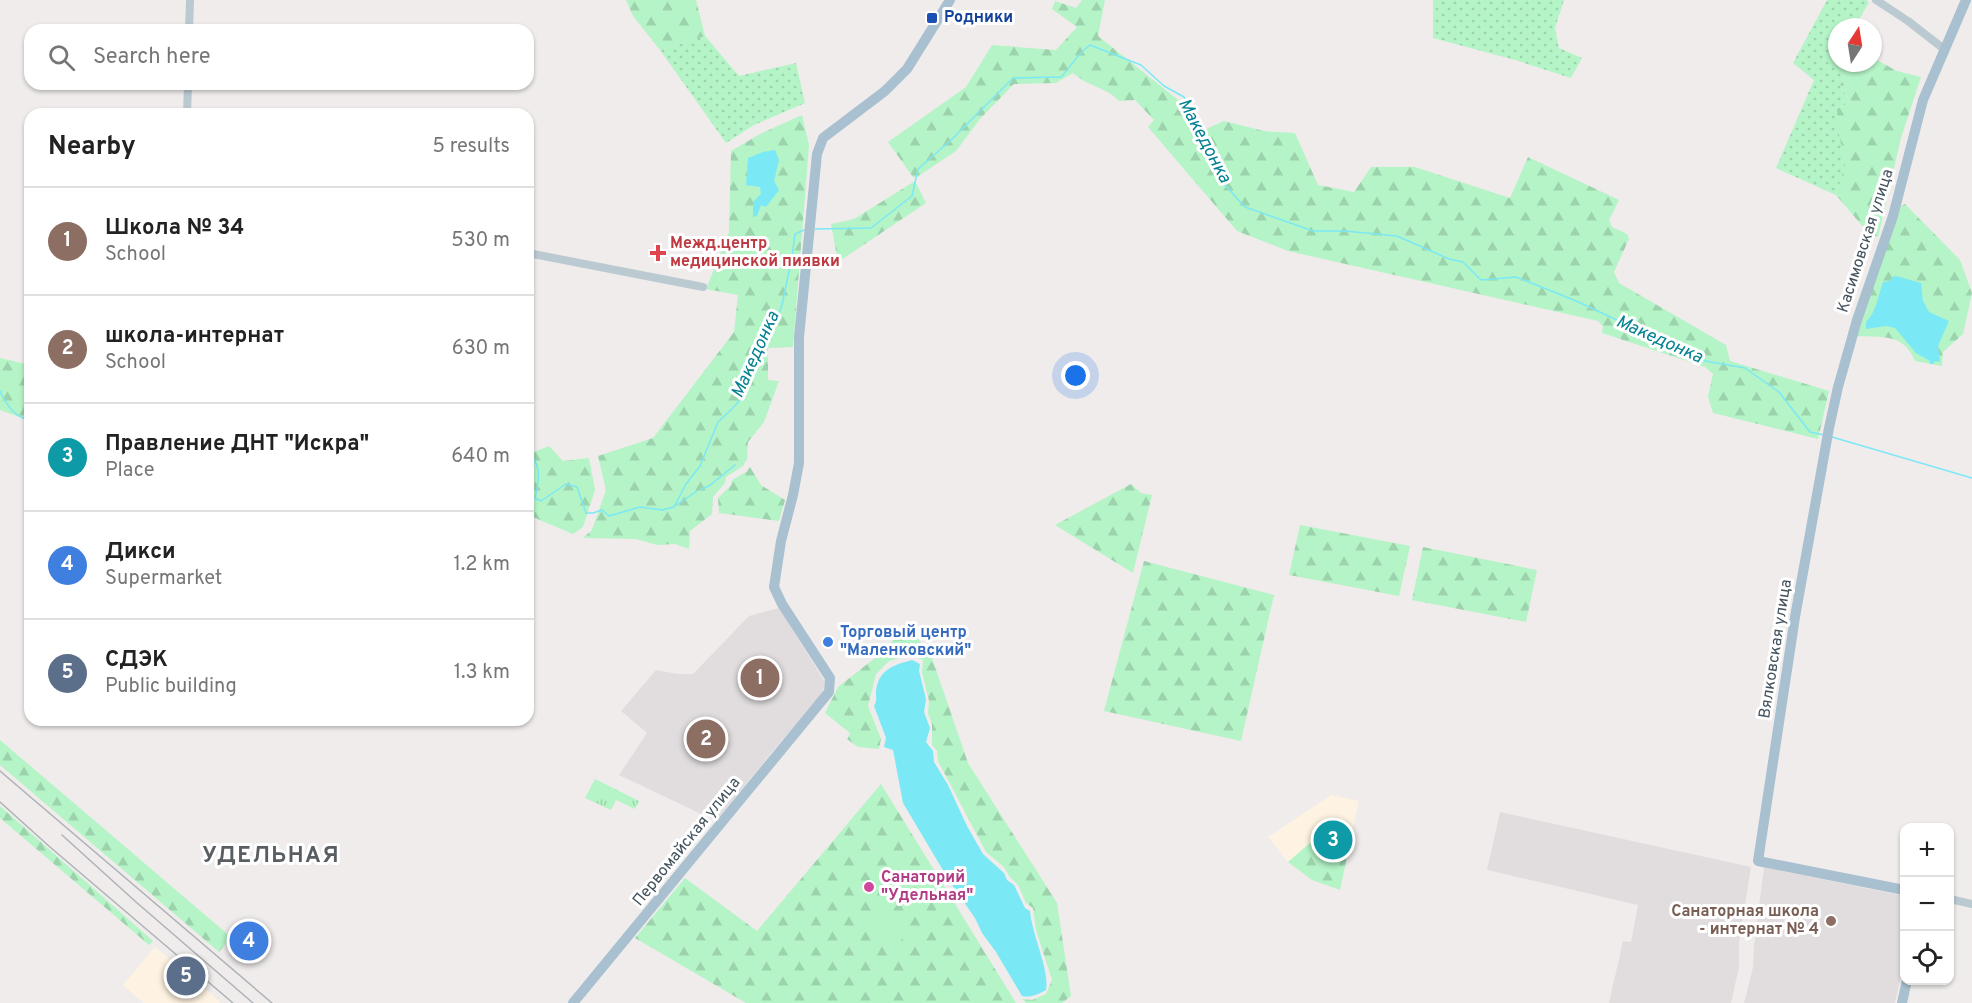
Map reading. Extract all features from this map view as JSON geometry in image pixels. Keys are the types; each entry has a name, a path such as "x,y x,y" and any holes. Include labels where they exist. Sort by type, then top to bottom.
{"main road":[{"name":"Первомайская улица","path":"573,1003 829,692 830,678 782,604 774,587 779,549 799,463 799,337 817,154 823,138 894,83 907,69 950,0"},
{"name":"Касимовская улица","path":"1826,442 1851,338 1893,216 1923,100 1966,0"},
{"name":"Вялковская улица","path":"1826,442 1795,617 1758,861 1900,889"},
{"path":"1902,1003 1906,985"}],"street":[{"path":"189,24 190,0"},
{"path":"1876,0 1944,49"},
{"path":"187,108 188,90"},
{"path":"534,254 703,287"},
{"path":"1954,900 1972,904"}],"shaded area":[{"path":"779,608 825,682 822,696 777,746 716,821 619,775 647,733 621,711 656,670 693,674 749,616"},
{"path":"1331,795 1359,801 1352,834 1341,833 1336,850 1310,843 1288,862 1268,837"},
{"path":"1500,812 1751,867 1739,944 1739,967 1731,1003 1609,1003 1623,941 1631,942 1638,905 1487,870"},
{"name":"Санаторная школа - интернат № 4","path":"1764,867 1900,895 1900,980 1895,1003 1744,1003 1753,967"},
{"path":"155,947 221,1003 144,1003 123,985"}],"green space":[{"path":"626,0 696,0 705,36 660,50 633,16"},
{"path":"1082,0 1105,0 1098,36 1177,99 1206,129 1224,121 1264,131 1295,133 1318,185 1354,192 1371,167 1415,167 1510,198 1528,157 1619,200 1609,220 1612,227 1627,234 1629,239 1614,272 1619,283 1726,345 1730,361 1829,391 1818,439 1713,413 1708,397 1713,374 1705,367 1602,333 1603,326 1598,321 1288,251 1237,231 1148,127 1154,120 1135,100 1119,101 1073,73 1056,83 1014,84 980,119 956,151 917,177 913,177 888,142 966,87 992,45 1056,50 1077,27 1052,9 1055,1 1076,8"},
{"path":"1433,0 1564,0 1555,28 1559,48 1582,58 1571,78 1433,38"},
{"path":"1827,0 1866,0 1869,2 1860,18 1828,18 1828,72 1848,72 1840,85 1850,102 1837,109 1838,128 1846,165 1836,195 1776,168 1814,80 1793,63"},
{"path":"705,36 739,76 796,63 805,103 754,125 726,143 660,50"},
{"path":"1882,63 1897,71 1921,77 1901,138 1878,237 1870,235 1836,195 1845,165 1837,109 1850,102 1840,85 1848,72 1882,72"},
{"path":"802,115 809,145 793,347 768,348 768,380 779,381 764,422 748,442 747,459 743,466 726,477 725,483 713,497 712,514 690,531 689,549 675,544 657,545 636,539 583,538 592,530 606,490 598,456 653,438 734,332 738,295 706,289 729,232 731,151 760,134"},
{"path":"915,181 926,203 838,262 831,224 854,219"},
{"path":"1905,204 1960,260 1972,293 1963,334 1943,352 1942,366 1915,361 1904,345 1891,338 1855,336 1901,206"},
{"path":"0,358 24,364 24,419 0,410"},
{"path":"549,446 563,461 589,458 595,490 583,527 573,534 534,518 534,452"},
{"path":"750,467 761,485 785,500 779,521 719,513 718,498 731,485 732,480"},
{"path":"1131,484 1141,493 1152,495 1133,573 1055,525"},
{"path":"1300,525 1410,546 1399,596 1289,575"},
{"path":"1423,547 1537,570 1526,622 1412,600"},
{"path":"1144,561 1274,595 1241,741 1104,711"},
{"path":"911,630 931,655 968,763 1057,903 1071,996 1062,1003 1026,1003 1022,999 1032,1000 1046,994 1052,980 1036,930 1033,908 1026,903 1018,885 1004,867 986,852 938,761 937,751 932,745 932,724 928,713 929,701 922,672 923,660 910,655 889,661 876,674 868,706 881,739 879,749 858,747 847,739 850,733 825,713 838,687 884,651 898,634"},
{"path":"0,740 231,937 219,952 0,765"},
{"path":"595,779 639,801 635,809 616,800 611,810 585,798"},
{"name":"Санаторий \"Удельная\"","path":"881,784 1016,1003 746,1003 635,938 685,878 757,931"},
{"path":"0,806 153,941 149,945 0,818"},
{"path":"1341,832 1352,834 1340,890 1312,880 1288,862 1310,843 1336,850"},
{"path":"882,914 905,936 893,948 871,927"}],"water":[{"path":"775,150 779,160 774,181 779,190 766,207 761,205 757,216 753,217 753,202 761,194 760,187 746,185 748,158"},
{"path":"1896,276 1921,283 1923,301 1929,312 1949,321 1938,346 1940,362 1935,361 1930,364 1930,361 1916,353 1895,328 1886,326 1866,329 1866,322 1875,308 1883,282 1890,281"},
{"path":"912,660 920,664 919,671 926,699 924,712 930,728 926,742 933,751 934,762 983,854 1014,885 1025,908 1030,911 1047,982 1046,990 1035,995 1022,996 903,803 893,750 884,747 886,738 874,706 877,685 883,674 899,664"}],"waterway":[{"name":"Македонка","path":"815,229 871,228 912,196 918,169 950,141 1013,78 1061,77 1090,45 1141,65 1164,86 1184,97 1225,185 1245,207 1313,231 1345,231 1397,236 1449,259 1463,262 1481,280 1516,277 1574,300 1705,361 1745,368 1779,392 1810,432 1824,435"},
{"name":"Македонка","path":"534,460 538,467 535,498 541,501 566,484 577,487 586,513 602,510 609,516 640,507 662,510 674,507 686,484 700,466 718,422 741,398 752,368 775,324 782,305 795,234 804,230"},
{"name":"Македонка","path":"0,391 12,410 24,418"},
{"name":"Македонка","path":"1832,437 1972,478"},
{"path":"701,489 709,486 735,465"},
{"path":"675,506 697,491"}],"railway":[{"path":"0,771 272,1003"},
{"path":"0,802 233,1003"},
{"path":"62,835 253,1003"}],"place":[{"name":"Родники","path":"932,18"},
{"name":"Межд.центр медицинской пиявки","path":"658,253"},
{"name":"Торговый центр \"Маленковский\"","path":"828,642"},
{"name":"Школа № 34","path":"760,678"},
{"name":"школа-интернат","path":"706,739"},
{"name":"Правление ДНТ \"Искра\"","path":"1333,840"},
{"name":"Санаторий \"Удельная\"","path":"869,887"},
{"name":"Санаторная школа - интернат № 4","path":"1831,921"},
{"name":"Дикси","path":"249,941"},
{"name":"СДЭК","path":"186,976"}],"district":[{"name":"УДЕЛЬНАЯ","path":"271,856"}]}
